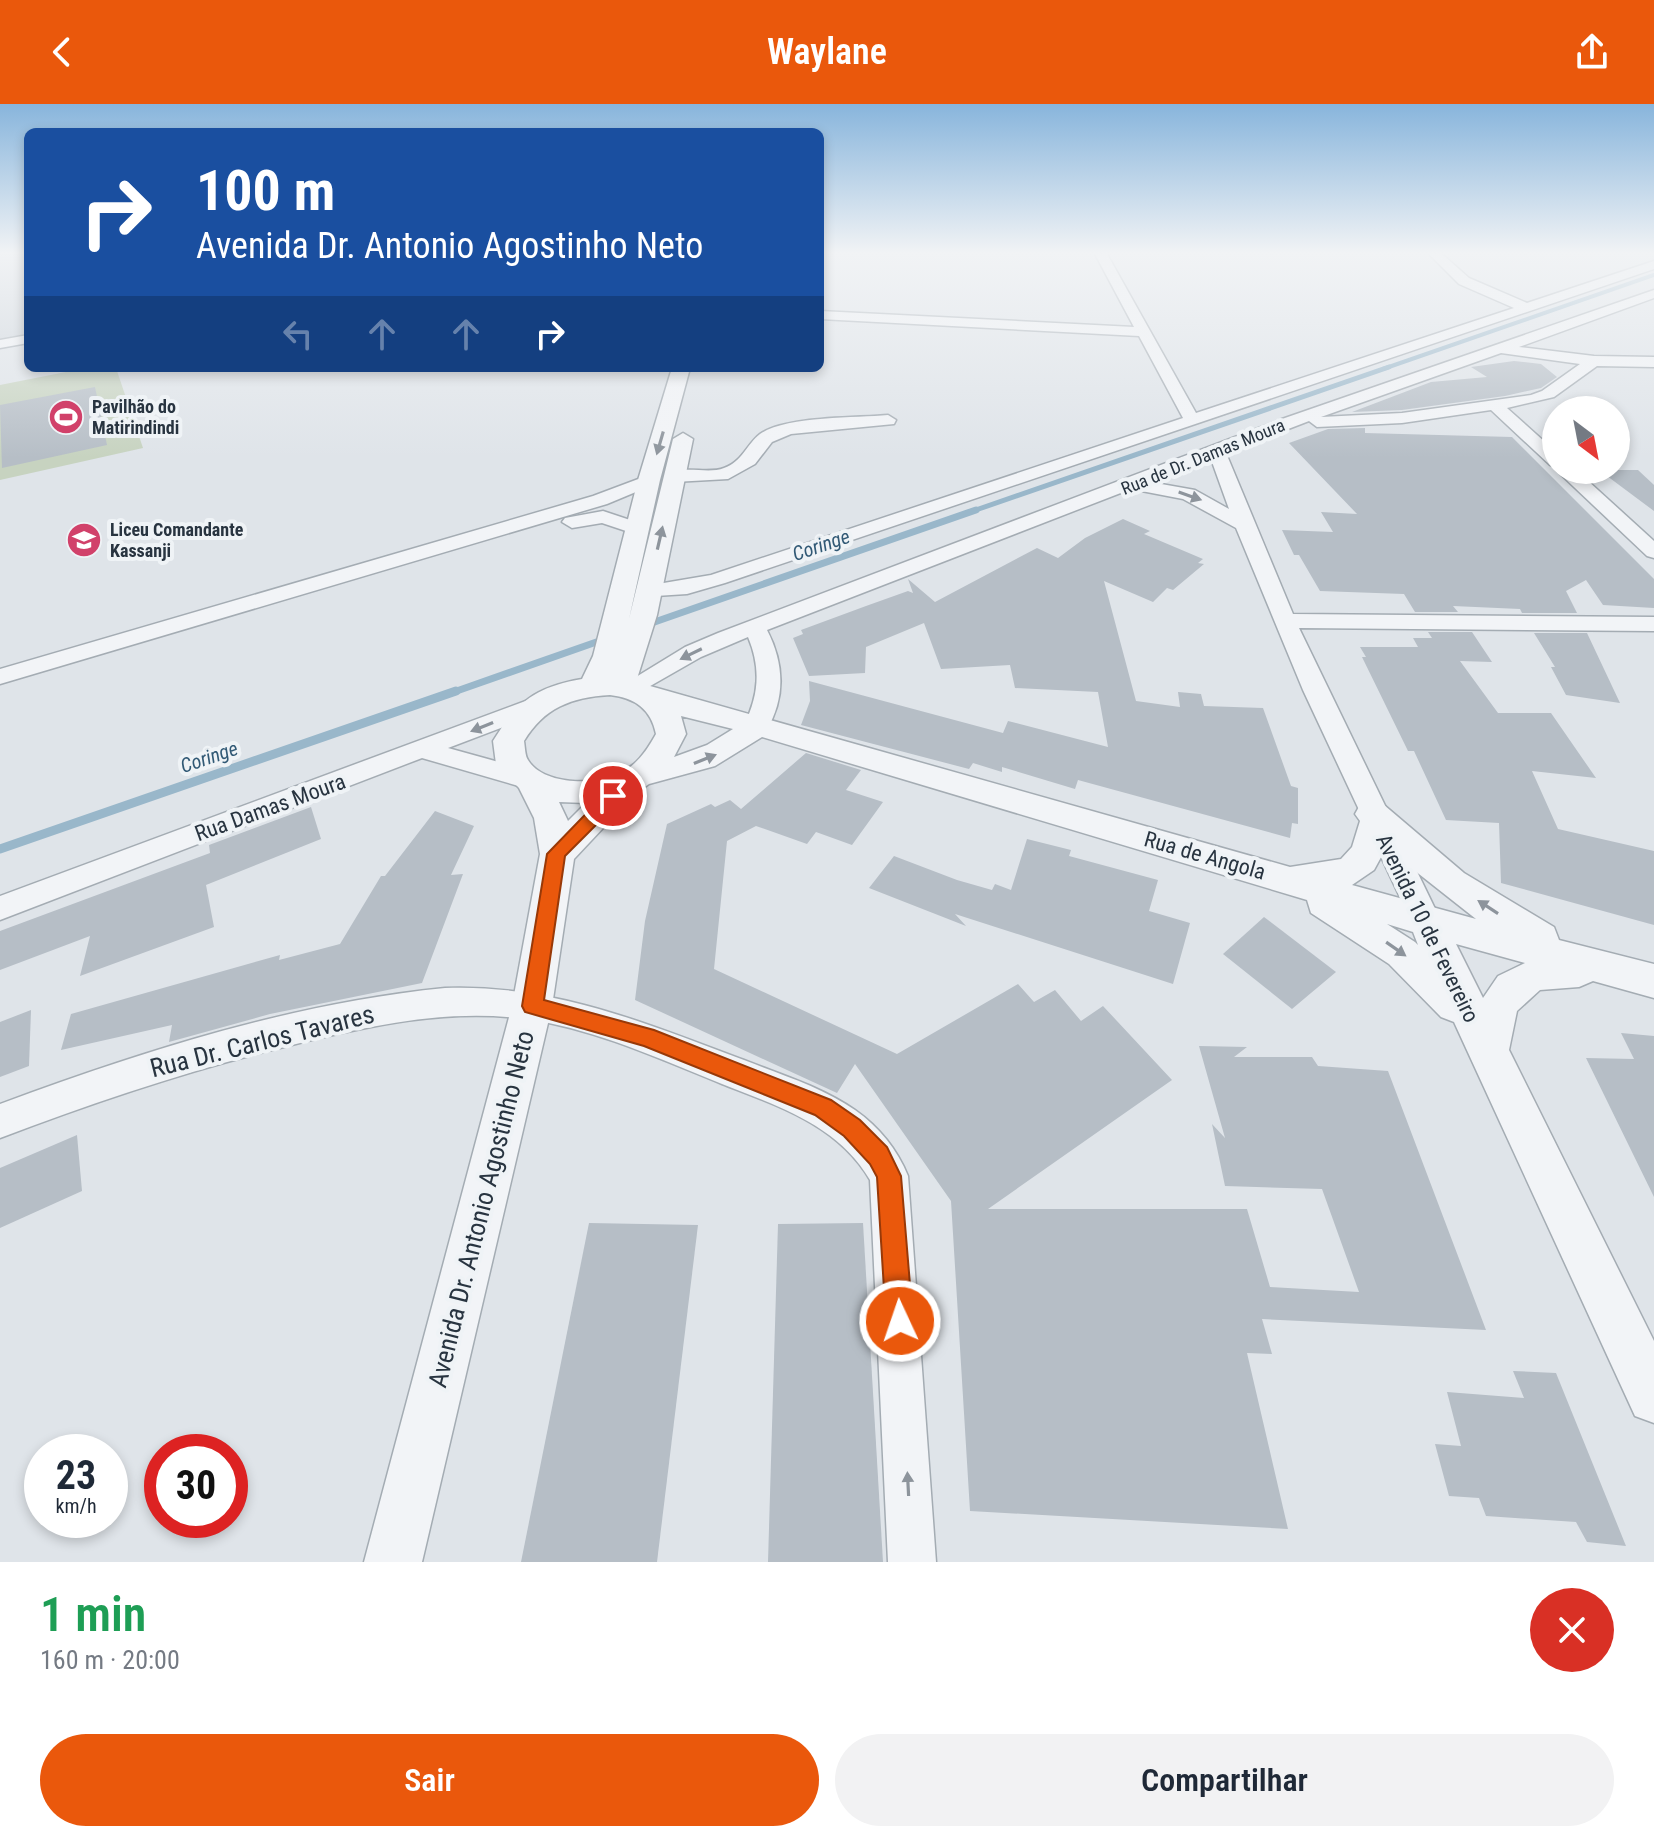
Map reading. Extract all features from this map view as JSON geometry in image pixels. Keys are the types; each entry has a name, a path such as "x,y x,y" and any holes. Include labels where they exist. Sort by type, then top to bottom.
{"street":[{"path":"955,322 1145,332"},
{"path":"1139,322 1191,418"},
{"path":"646,603 1479,322"},
{"name":"Rua de Dr. Damas Moura","path":"624,690 693,652 1288,423 1574,322"},
{"path":"0,344 24,340"},
{"path":"1497,349 1594,361 1654,362"},
{"path":"1288,423 1402,418 1496,406 1548,394 1594,361"},
{"path":"624,690 615,620 649,480 680,372"},
{"path":"620,655 646,603 699,372"},
{"path":"1496,406 1542,448"},
{"path":"674,477 728,474 749,460 766,438 788,429 888,420"},
{"name":"Avenida 10 de Fevereiro","path":"1217,452 1284,621 1374,818 1654,1397"},
{"path":"0,677 600,500 649,480"},
{"path":"1580,484 1654,552"},
{"path":"1132,485 1188,494 1216,506 1243,524"},
{"path":"0,693 573,521 603,517 638,529"},
{"path":"1284,621 1654,624"},
{"path":"424,750 568,794 607,790 634,779 705,761 743,738 757,725 769,695 771,672 768,655 755,628"},
{"path":"528,782 509,758 508,746 517,724 539,704 624,690 664,709 671,734 667,748 557,854"},
{"name":"Rua de Angola","path":"624,690 757,725 1426,921 1637,977"},
{"name":"Rua Damas Moura","path":"0,908 539,704"},
{"name":"Avenida Dr. Antonio Agostinho Neto","path":"393,1562 532,1006 557,854 551,818 528,782"},
{"path":"1275,876 1324,879 1340,876 1368,855 1374,818"},
{"path":"1374,818 1421,862 1490,910 1564,949 1637,977"},
{"path":"1275,876 1402,953 1443,990 1486,1046"},
{"path":"1486,1046 1498,1003 1521,981 1537,973 1559,970 1637,977"},
{"name":"Rua Dr. Carlos Tavares","path":"0,1121 179,1059 358,1014 445,1001 532,1006 647,1037 823,1107 852,1128 879,1156 889,1176 893,1200 912,1562"}],"shaded area":[{"path":"0,322 24,322 24,335 0,339"}],"green space":[{"name":"Pavilhão do Matirindindi","path":"66,372 117,372 143,448 0,480 0,385"}],"building":[{"path":"1514,361 1541,364 1557,377 1541,388 1505,396 1402,410 1352,412 1431,382 1487,377 1471,367"},
{"path":"95,387 107,445 2,468 0,405"},
{"path":"1365,428 1365,433 1512,437 1542,467 1542,484 1559,484 1654,579 1654,608 1603,605 1586,580 1566,591 1577,613 1522,613 1520,609 1453,606 1458,612 1415,612 1404,594 1320,591 1299,555 1294,555 1282,530 1333,532 1321,512 1357,514 1289,443 1328,429"},
{"path":"1630,470 1638,470 1654,485 1654,511 1618,484 1630,484"},
{"path":"1123,519 1150,531 1144,534 1203,559 1198,563 1204,564 1173,590 1167,588 1153,602 1104,581 1136,701 1180,707 1178,692 1201,694 1204,706 1263,708 1291,786 1298,788 1298,824 1292,823 1290,838 1078,780 1075,789 1002,767 1002,772 973,763 969,769 801,725 810,701 809,681 1003,733 1008,721 1108,747 1098,692 1015,688 1010,665 941,669 924,623 866,647 865,673 809,676 793,638 803,634 801,630 908,591 913,593 908,579 935,602 1037,548 1058,558 1085,538"},
{"path":"1428,632 1472,632 1492,662 1460,661 1498,713 1551,713 1596,778 1532,771 1558,829 1654,851 1654,925 1501,883 1499,823 1446,820 1414,751 1408,751 1360,647 1418,647 1413,638 1432,638"},
{"path":"1534,633 1587,633 1620,703 1566,695 1551,667 1555,667"},
{"path":"806,753 861,770 846,790 883,802 852,845 816,832 807,844 756,826 727,841 714,969 897,1054 1018,984 1034,1002 1055,990 1081,1021 1103,1006 1172,1080 988,1209 1247,1209 1270,1287 1359,1292 1322,1189 1225,1186 1212,1124 1225,1138 1199,1046 1247,1047 1234,1057 1312,1057 1318,1066 1388,1071 1486,1330 1262,1319 1272,1354 1247,1353 1288,1529 970,1511 951,1201 855,1064 837,1093 635,1000 645,921 667,824 711,804 715,807 730,800 741,809"},
{"path":"311,807 321,839 206,885 214,927 80,976 90,936 0,970 0,931 210,853 209,845"},
{"path":"435,811 474,826 451,875 463,874 422,983 270,1014 169,1042 172,1025 61,1050 71,1014 280,955 279,960 340,944 381,876 385,876"},
{"path":"1027,839 1071,850 1069,856 1158,880 1149,911 1190,923 1173,984 955,914 966,926 869,888 894,856 957,880 992,890 995,884 1011,890"},
{"path":"1264,917 1336,972 1292,1009 1223,954"},
{"path":"31,1010 29,1066 0,1077 0,1022"},
{"path":"1621,1033 1654,1036 1654,1197 1586,1058 1634,1059"},
{"path":"77,1135 82,1191 0,1228 0,1168"},
{"path":"589,1223 698,1225 657,1562 521,1562"},
{"path":"863,1223 883,1562 768,1562 778,1224"},
{"path":"1513,1371 1556,1373 1626,1546 1587,1542 1576,1522 1486,1516 1479,1498 1449,1496 1435,1444 1461,1446 1447,1392 1524,1398"}],"waterway":[{"name":"Coringe","path":"1383,369 1518,322"},
{"name":"Coringe","path":"970,512 1389,367"},
{"name":"Coringe","path":"646,625 976,510"},
{"name":"Coringe","path":"451,693 605,639"},
{"name":"Coringe","path":"0,849 456,691"}],"place":[{"name":"Pavilhão do Matirindindi","path":"66,417"},
{"name":"Liceu Comandante Kassanji","path":"84,540"}],"route":[{"path":"613,796 557,854 532,1006 647,1037 823,1107 852,1128 879,1156 889,1176 900,1321"}]}
